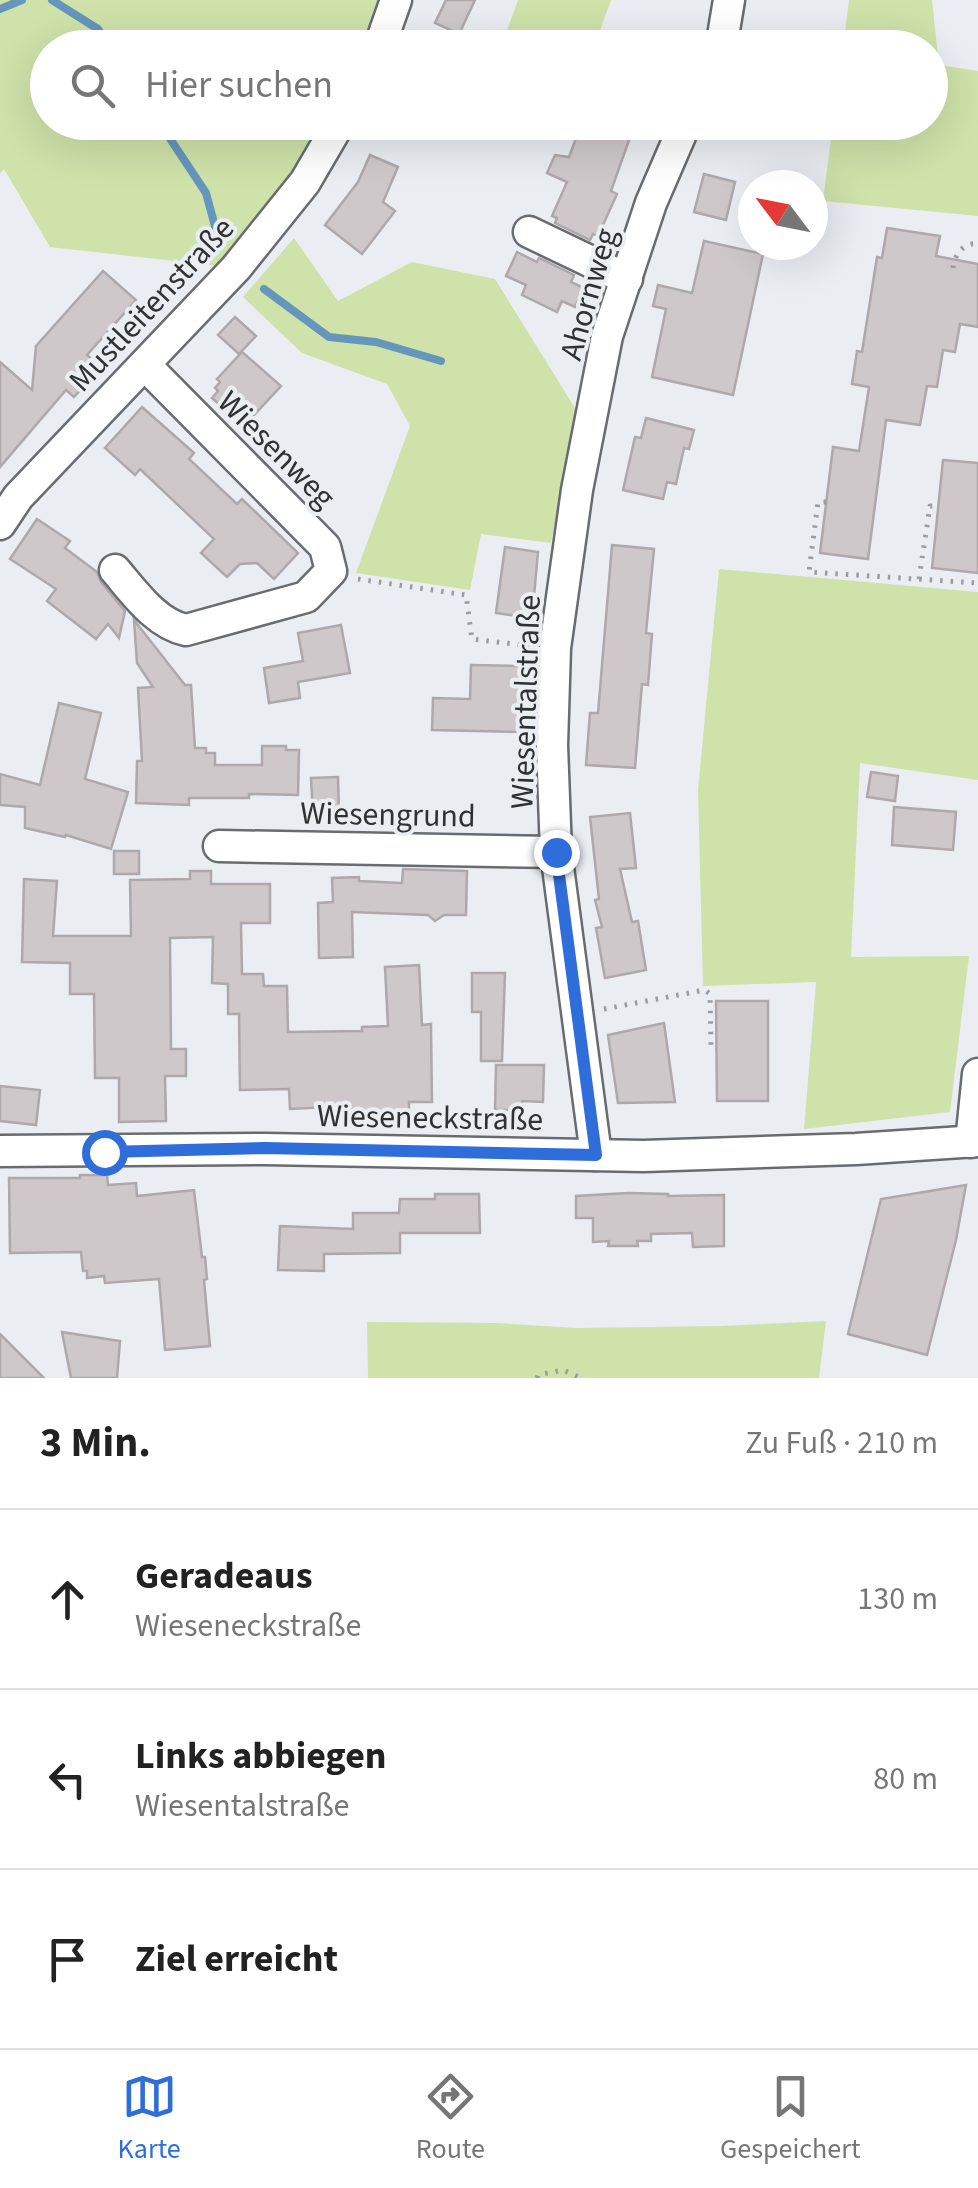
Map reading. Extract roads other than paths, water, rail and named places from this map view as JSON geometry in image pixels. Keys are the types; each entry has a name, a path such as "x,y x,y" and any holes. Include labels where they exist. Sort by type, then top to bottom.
{"street":[{"path":"385,30 396,0"},
{"path":"724,30 729,0"},
{"name":"Mustleitenstraße","path":"0,524 18,497 236,268 305,182 330,140"},
{"name":"Ahornweg","path":"577,490 608,336 669,140"},
{"path":"529,232 626,279"},
{"name":"Wiesenweg","path":"114,570 173,627 186,630 306,597 331,572 325,547 145,365"},
{"name":"Wiesentalstraße","path":"577,490 555,648 552,745 556,852 596,1155"},
{"name":"Wiesengrund","path":"219,846 556,852"},
{"path":"974,1141 978,1074"},
{"name":"Wieseneckstraße","path":"0,1151 265,1148 644,1156 974,1141"}],"waterway":[{"path":"0,9 22,0"},
{"path":"52,0 99,30"},
{"path":"171,140 206,193 216,230"},
{"path":"264,289 329,337 376,342 441,361"}]}
